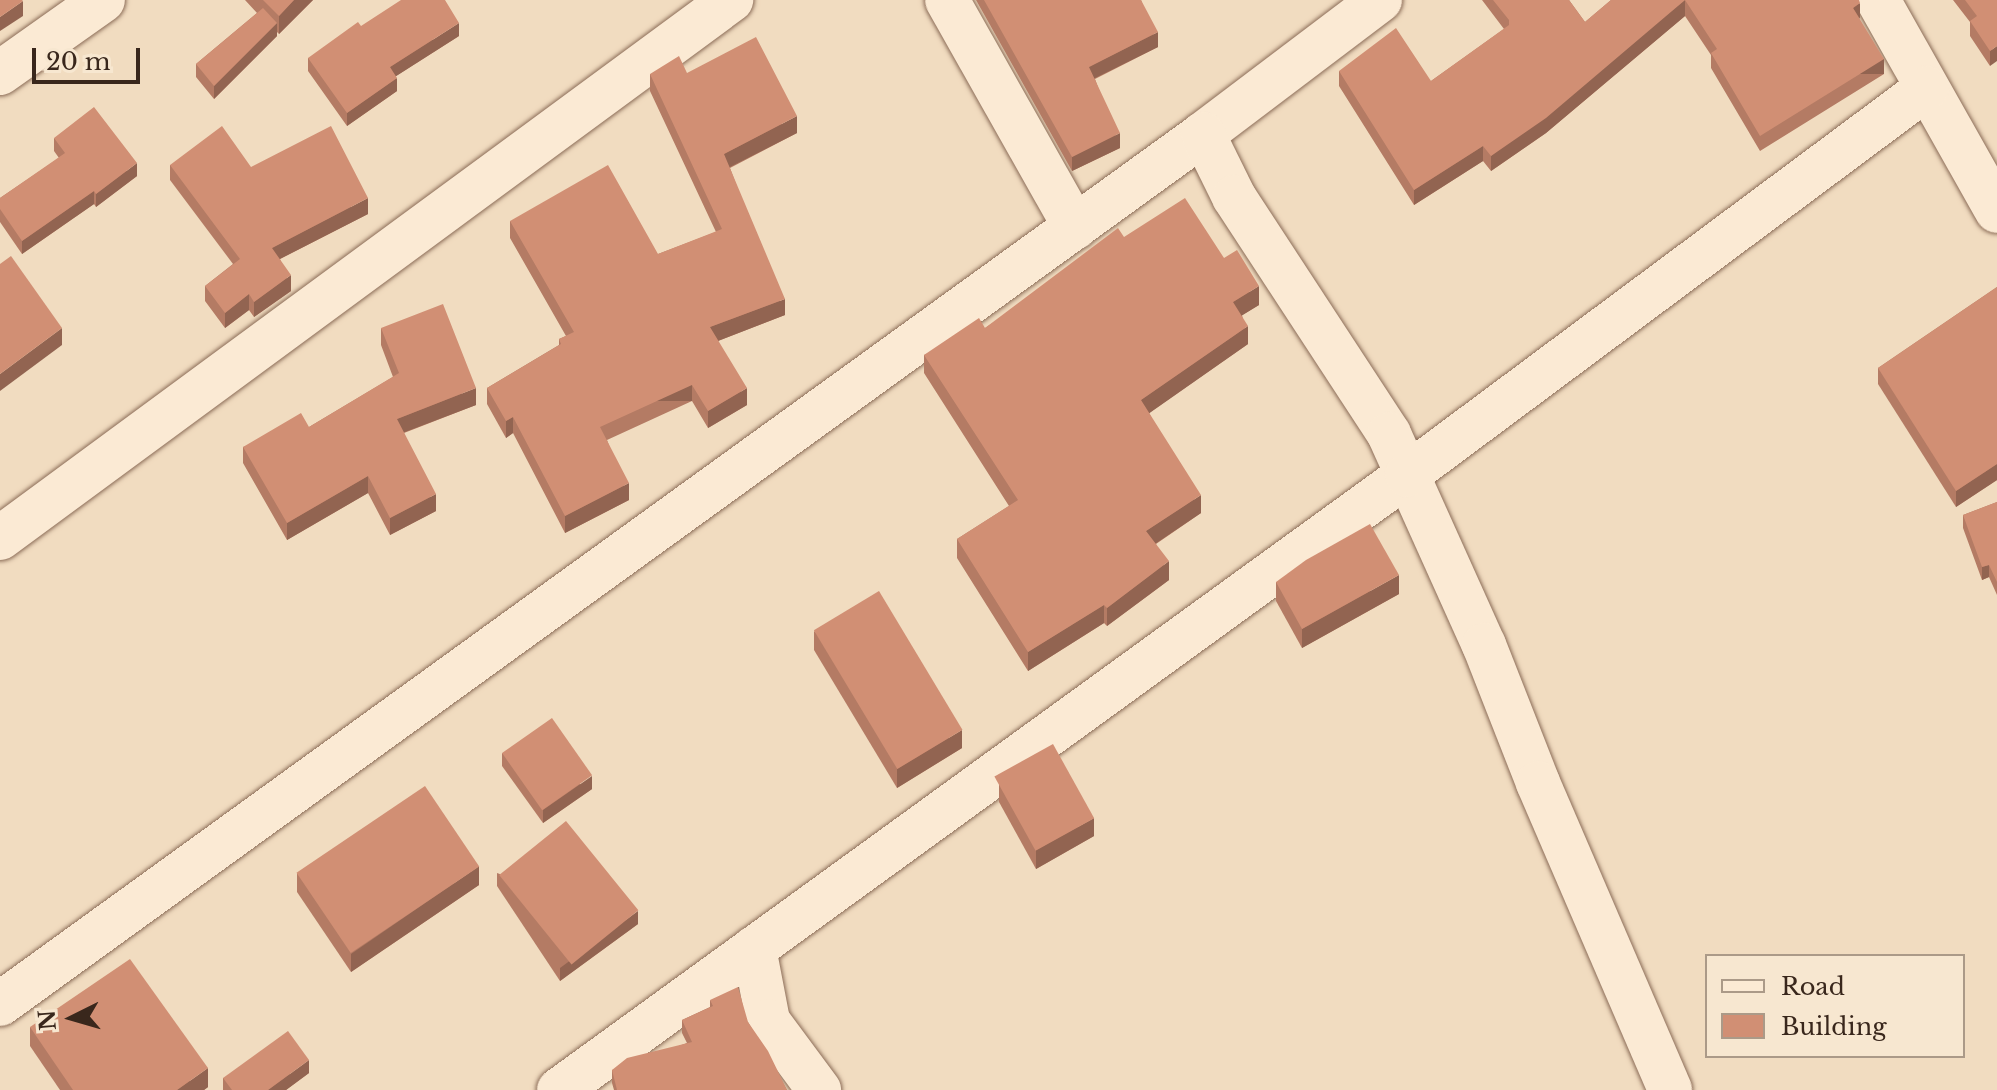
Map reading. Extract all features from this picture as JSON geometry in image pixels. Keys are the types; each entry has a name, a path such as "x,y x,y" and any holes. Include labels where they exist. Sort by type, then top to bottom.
{"street":[{"path":"0,73 103,0"},
{"path":"0,538 731,0"},
{"path":"947,0 1075,227"},
{"path":"0,1004 1203,134 1380,0"},
{"path":"1878,0 1997,211"},
{"path":"559,1090 1407,475 1927,88"},
{"path":"1203,134 1234,197 1389,434 1484,645 1538,783 1670,1090"},
{"path":"754,948 768,1021 819,1090"}],"building":[{"path":"0,0 22,0 23,1 0,17"},
{"path":"263,0 294,0 279,16"},
{"path":"401,0 445,0 459,23 390,67 397,78 347,113 308,58 358,22 361,26"},
{"path":"984,0 1141,0 1158,32 1089,67 1120,133 1072,157"},
{"path":"1493,0 1569,0 1585,22 1611,0 1685,0 1546,118 1491,156 1483,146 1414,190 1339,71 1396,28 1431,81 1509,25 1509,20"},
{"path":"1685,0 1859,0 1860,3 1853,8 1884,59 1760,136 1711,53 1717,49"},
{"path":"1965,0 1997,0 1997,46 1990,51 1970,21 1977,16"},
{"path":"263,8 277,23 214,86 196,64"},
{"path":"756,37 797,116 724,154 785,299 710,327 747,388 708,411 692,385 600,427 629,483 565,516 513,417 506,421 487,388 561,344 559,339 574,332 510,221 608,165 658,254 722,229 650,74 679,56 687,73"},
{"path":"94,107 137,163 96,194 94,191 22,241 0,209 0,198 65,153 54,138"},
{"path":"222,126 251,167 331,126 368,198 272,248 291,275 254,302 249,294 225,313 205,286 240,259 170,165"},
{"path":"1185,198 1224,258 1237,250 1259,286 1233,302 1248,326 1141,400 1201,495 1146,531 1169,561 1107,608 1104,605 1028,652 957,539 1018,500 924,355 979,318 985,328 1118,228 1124,237"},
{"path":"11,256 62,328 0,374 0,264"},
{"path":"1997,287 1997,464 1956,491 1878,368"},
{"path":"443,304 476,388 397,419 436,494 390,518 368,476 287,523 243,447 301,413 309,427 399,373 381,328"},
{"path":"1997,502 1997,582 1989,565 1982,567 1963,515"},
{"path":"1370,524 1399,575 1302,629 1276,582 1306,560"},
{"path":"879,591 962,730 897,769 814,630"},
{"path":"552,718 592,775 542,810 502,753"},
{"path":"1053,744 1094,818 1036,851 994,776"},
{"path":"425,786 479,866 351,953 296,873"},
{"path":"566,821 638,910 572,964 499,875"},
{"path":"130,959 208,1068 177,1090 73,1090 30,1027"},
{"path":"738,987 748,1022 768,1051 787,1090 617,1090 612,1070 627,1058 692,1042 682,1020 713,1006 710,1000"},
{"path":"288,1031 309,1060 268,1090 232,1090 223,1078"}]}
